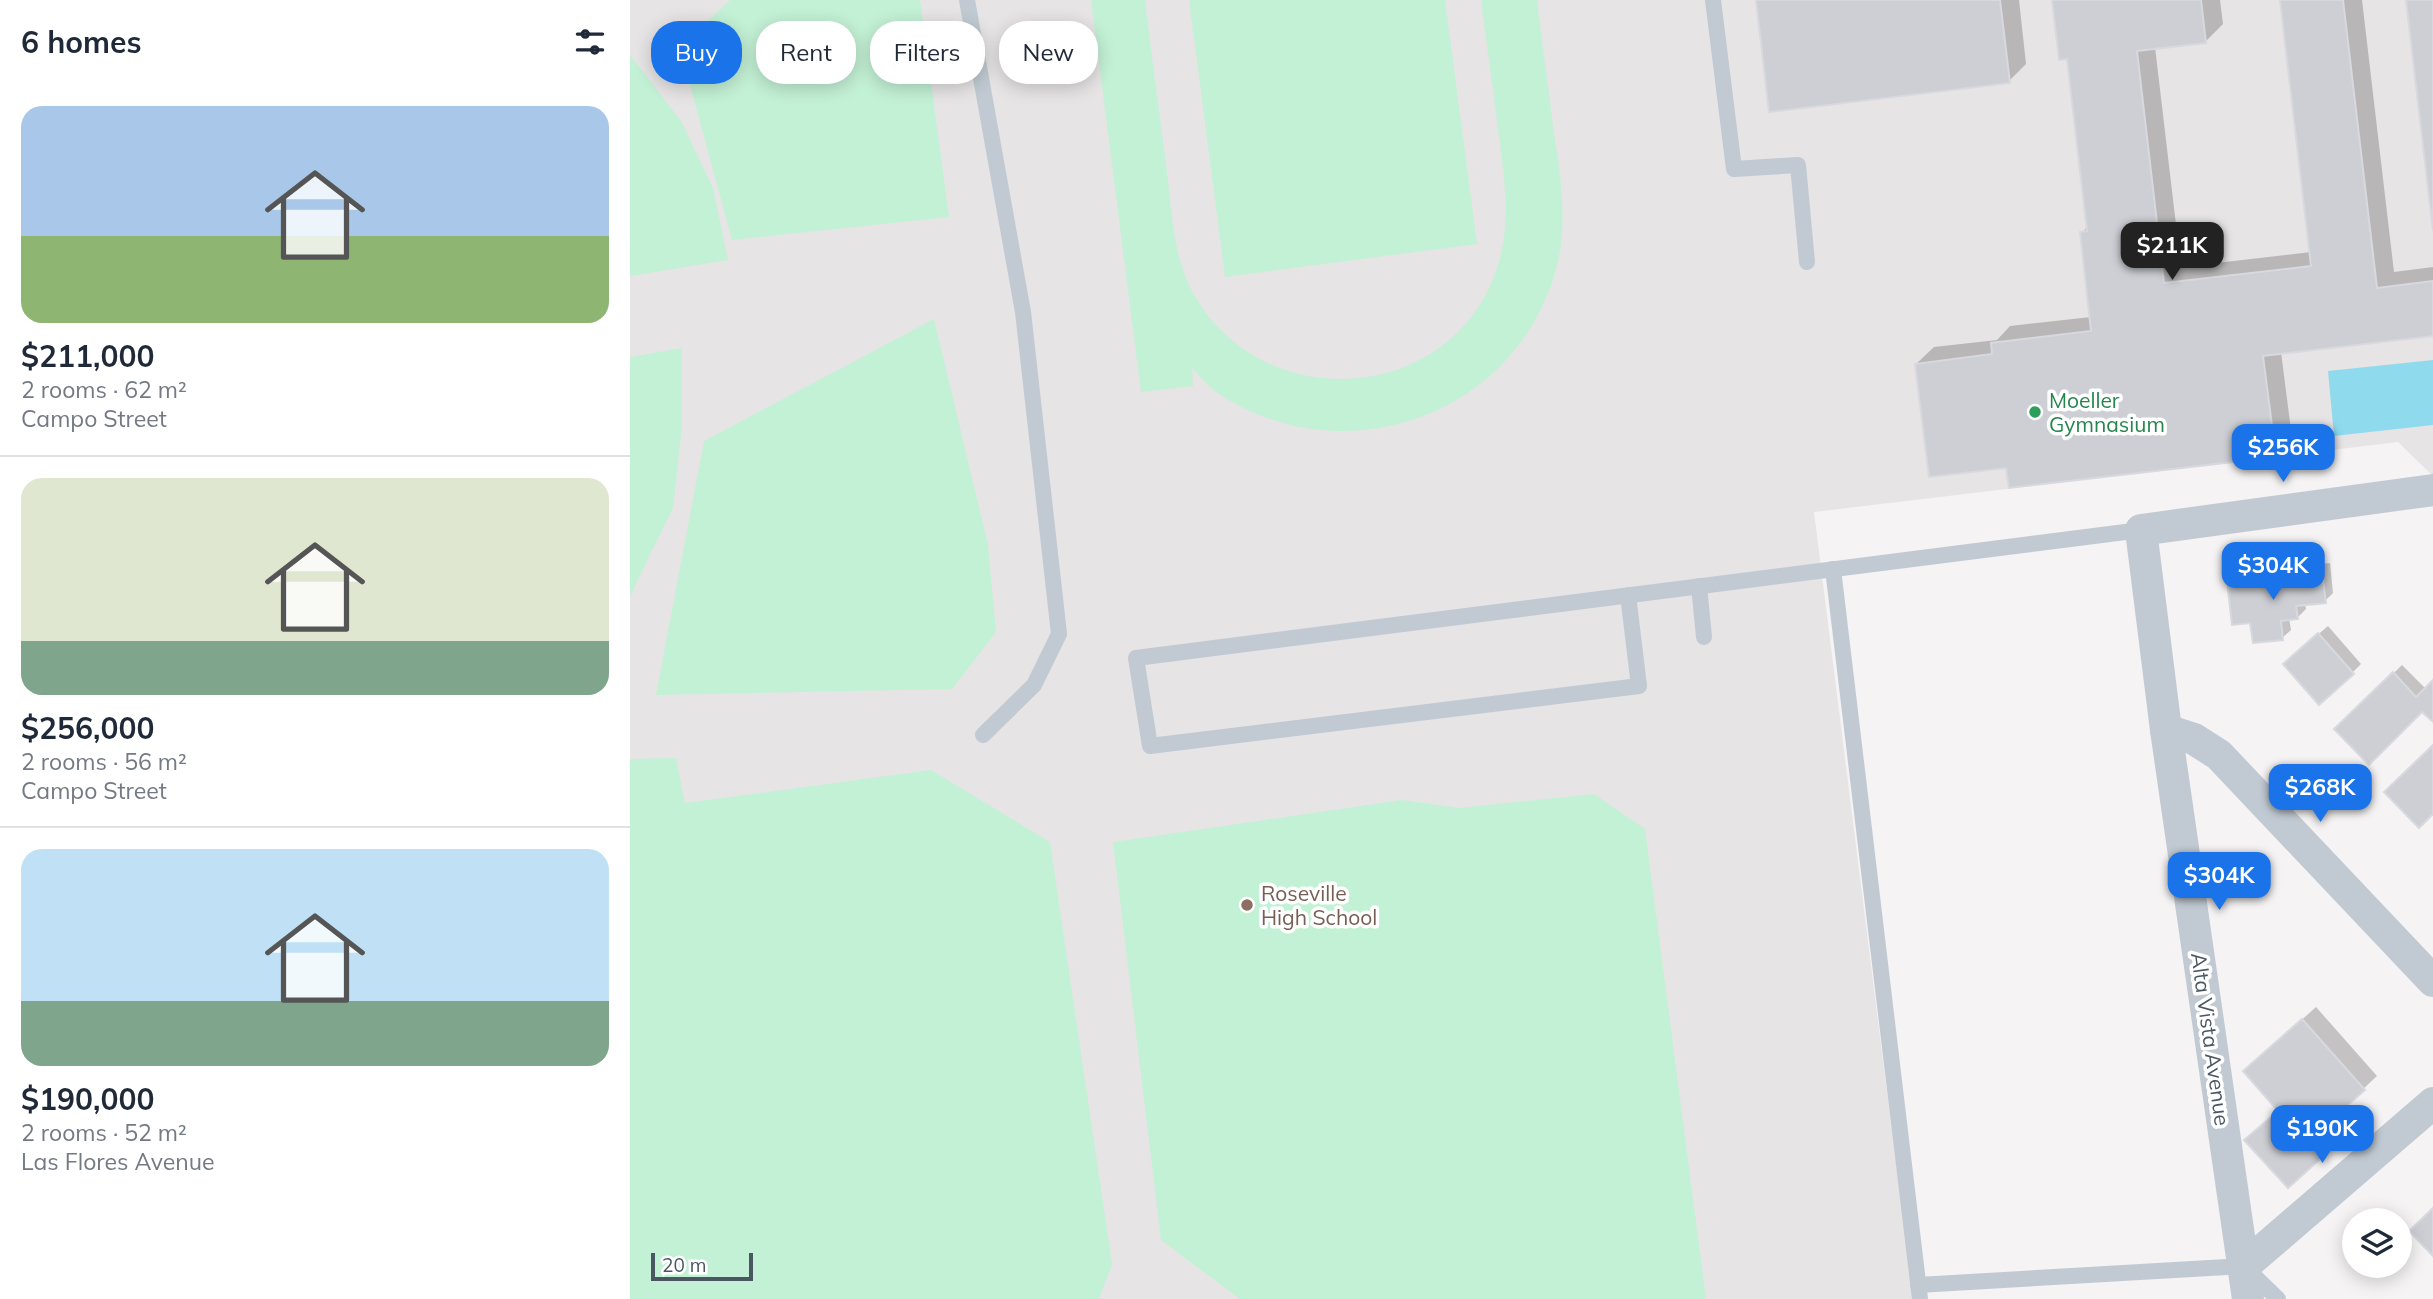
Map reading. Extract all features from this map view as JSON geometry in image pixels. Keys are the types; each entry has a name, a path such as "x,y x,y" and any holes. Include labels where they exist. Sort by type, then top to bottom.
{"street":[{"path":"2141,530 2433,490"},
{"name":"Alta Vista Avenue","path":"2141,530 2166,730 2248,1299"},
{"path":"2166,730 2194,739 2219,755 2433,981"},
{"path":"2245,1266 2433,1103"}],"lane":[{"path":"967,0 1023,312 1059,634 1034,685 983,735"},
{"path":"1713,0 1734,169 1798,165 1807,262"},
{"path":"1628,595 1639,686 1150,746 1136,658 1628,595 2141,530"},
{"path":"1833,569 1919,1292 2245,1266 2278,1299"},
{"path":"1699,586 1704,637"}],"shaded area":[{"name":"Roseville High School","path":"630,0 2433,0 2433,476 2398,442 1814,512 1913,1299 630,1299"}],"green space":[{"path":"730,0 920,0 923,21 870,21 870,84 931,84 949,217 732,240 690,85 742,84 742,21 708,21"},
{"path":"1091,0 1145,0 1174,232 1180,260 1190,287 1220,329 1259,359 1304,375 1351,379 1397,370 1439,348 1473,314 1497,268 1505,231 1505,194 1481,0 1537,0 1560,180 1562,233 1556,269 1535,320 1504,362 1465,395 1420,417 1370,429 1319,430 1268,418 1219,394 1192,368 1193,386 1141,392 1098,55 1098,21 1094,21"},
{"path":"1189,0 1445,0 1477,244 1225,277"},
{"path":"630,55 681,121 713,188 728,260 630,276"},
{"path":"934,319 988,545 996,632 952,689 656,695 704,441"},
{"path":"682,348 682,425 673,508 630,596 630,357"},
{"path":"676,758 685,803 931,770 1050,842 1112,1264 1099,1299 630,1299 630,759"},
{"path":"1594,794 1645,829 1706,1299 1240,1299 1161,1240 1113,842 1402,800 1459,808"}],"water":[{"path":"2433,360 2433,425 2334,436 2328,371"}],"building":[{"path":"1756,0 2000,0 2010,83 1769,112"},
{"path":"2052,0 2201,0 2206,43 2137,51 2164,283 2311,266 2280,0 2343,0 2377,288 2433,281 2433,336 2263,356 2276,457 2009,488 2006,468 1929,477 1915,364 1992,354 1991,343 2091,331 2080,232 2087,231 2067,59 2059,60"},
{"path":"2406,0 2433,0 2433,231"},
{"path":"2322,571 2326,603 2296,606 2298,619 2281,621 2283,640 2253,643 2250,623 2232,625 2227,581"},
{"path":"2318,633 2354,674 2319,705 2283,664"},
{"path":"2393,672 2416,697 2433,680 2433,722 2422,712 2369,765 2334,729"},
{"path":"2433,745 2433,814 2419,828 2384,792"},
{"path":"2302,1019 2365,1090 2332,1119 2347,1135 2288,1188 2244,1140 2278,1111 2243,1071"},
{"path":"2433,1208 2433,1256 2412,1234 2412,1228"}],"place":[{"name":"Moeller Gymnasium","path":"2035,412"},
{"name":"Roseville High School","path":"1247,905"}]}
